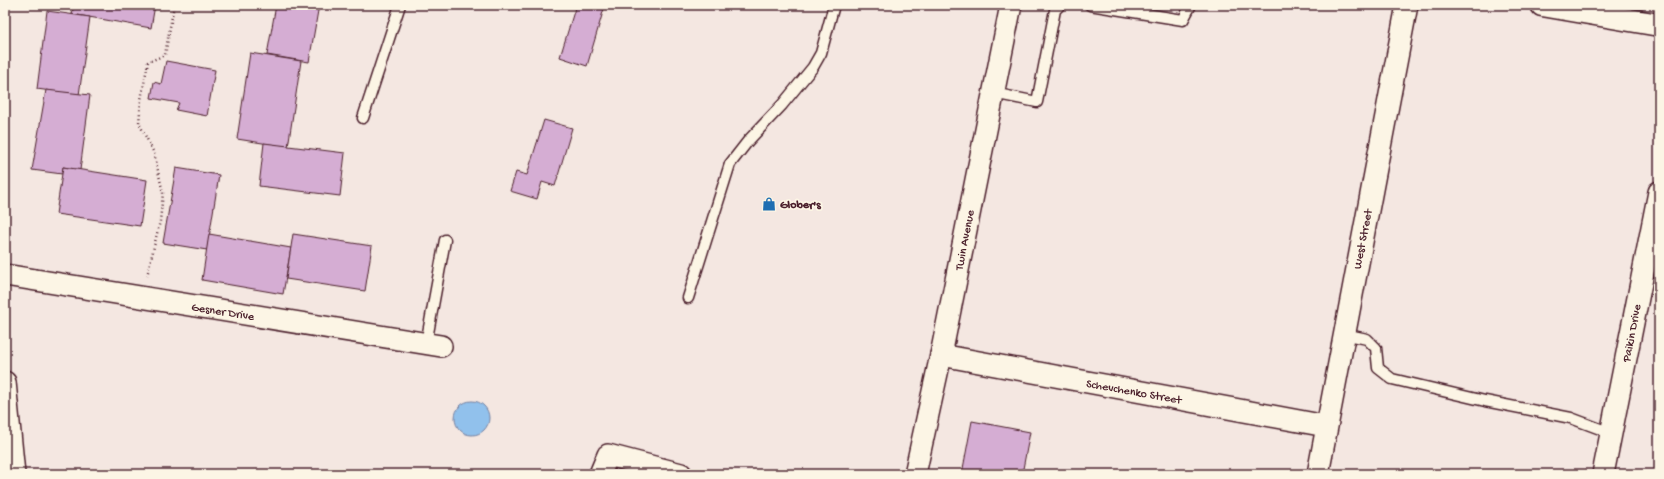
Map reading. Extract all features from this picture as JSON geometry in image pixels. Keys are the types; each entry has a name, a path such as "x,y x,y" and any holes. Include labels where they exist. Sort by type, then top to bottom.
{"street":[{"name":"Twin Avenue","path":"915,474 941,355 1011,5"},
{"name":"West Street","path":"1318,474 1407,5"},
{"path":"1542,5 1659,25"},
{"name":"Paikin Drive","path":"1603,474 1659,192"},
{"name":"Gesner Drive","path":"5,275 434,345"},
{"name":"Schevchenko Street","path":"941,355 1326,426"},
{"path":"5,382 14,474"},
{"path":"600,474 608,455 681,474"}],"lane":[{"path":"363,118 400,5"},
{"path":"688,298 730,164 748,141 782,105 813,67 821,54 834,5"},
{"path":"993,93 1038,102 1055,10 1060,5"},
{"path":"1090,5 1183,20 1192,5"},
{"path":"434,345 445,240"},
{"path":"1344,334 1367,339 1376,348 1378,368 1392,379 1485,401 1571,418 1611,432"}],"path":[{"path":"141,298 154,253 163,193 154,153 139,123 141,100 148,62 165,55 174,5"}],"water":[{"path":"469,401 475,401 479,402 486,408 489,418 488,425 482,432 475,435 469,435 465,434 458,428 455,421 455,415 456,411 462,404"}],"building":[{"path":"74,5 155,5 151,28 72,14"},
{"path":"276,5 319,5 309,62 267,55"},
{"path":"576,5 605,5 587,66 560,57"},
{"path":"47,11 90,17 79,95 37,89"},
{"path":"250,53 301,61 288,147 237,139"},
{"path":"166,61 215,70 207,116 176,110 179,103 151,98 154,82 161,84"},
{"path":"46,90 90,95 80,170 63,167 62,174 32,170"},
{"path":"544,120 572,128 555,186 542,182 537,199 510,191 516,172 527,175"},
{"path":"264,143 345,153 340,196 259,186"},
{"path":"63,167 147,180 140,226 56,214"},
{"path":"176,168 219,175 207,250 163,243"},
{"path":"209,234 291,248 283,294 202,280"},
{"path":"293,234 372,246 365,291 286,279"},
{"path":"972,421 1030,432 1022,474 962,474"}],"place":[{"name":"Glober's","path":"769,204"}]}
